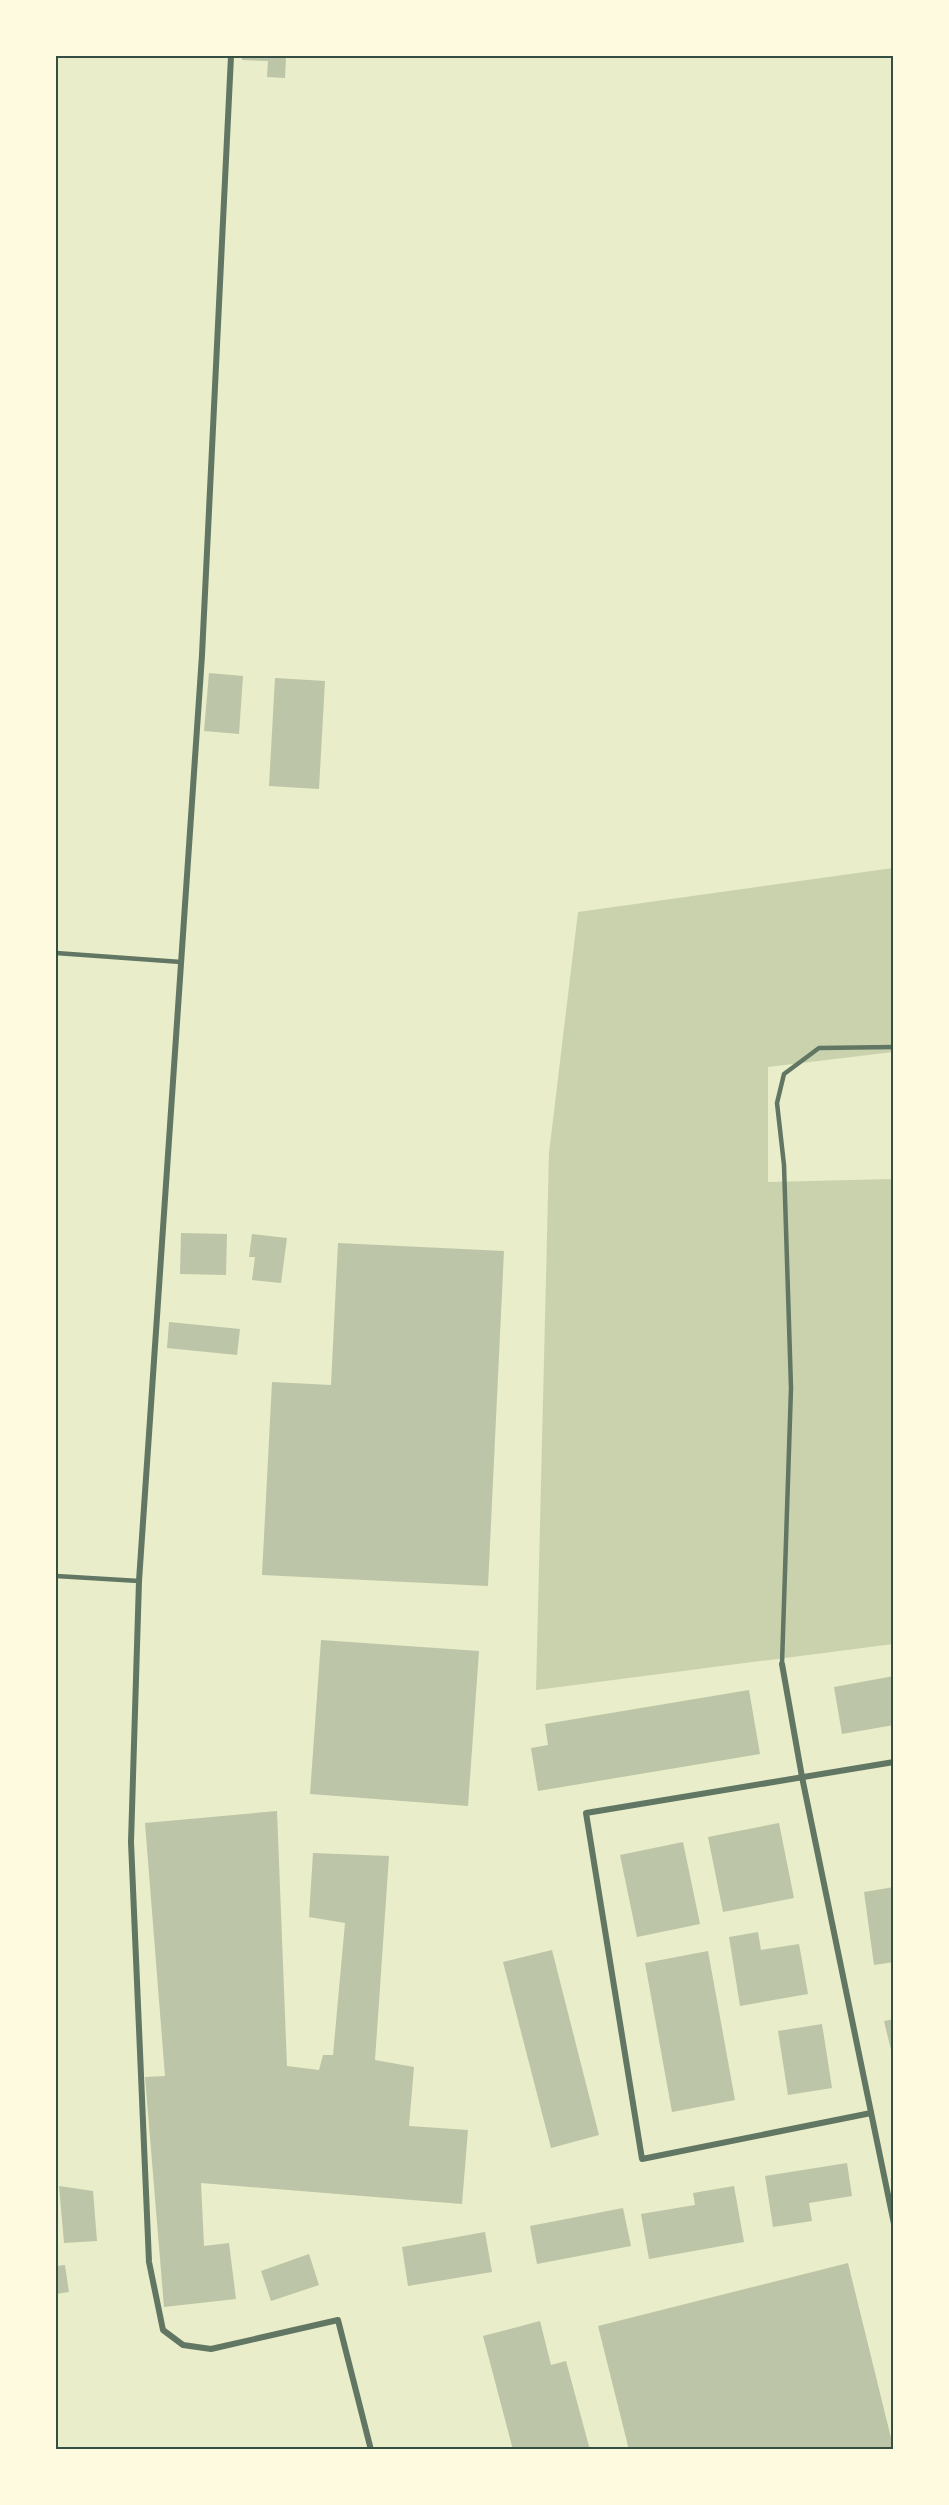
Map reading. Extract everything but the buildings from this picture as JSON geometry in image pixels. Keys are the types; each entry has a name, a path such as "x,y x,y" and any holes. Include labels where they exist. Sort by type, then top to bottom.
{"street":[{"path":"231,56 202,655 139,1581 131,1842 149,2262 163,2331 183,2345 211,2349 338,2320 371,2450"},
{"path":"782,1665 802,1777 893,2222"},
{"path":"871,2113 642,2159 586,1814 894,1762"}],"lane":[{"path":"56,953 181,962"},
{"path":"782,1665 791,1388 784,1165 777,1103 784,1074 819,1048 894,1047"},
{"path":"56,1576 139,1581"}],"green space":[{"path":"893,868 893,1052 768,1067 768,1182 893,1179 893,1644 536,1690 549,1153 578,912"}]}
